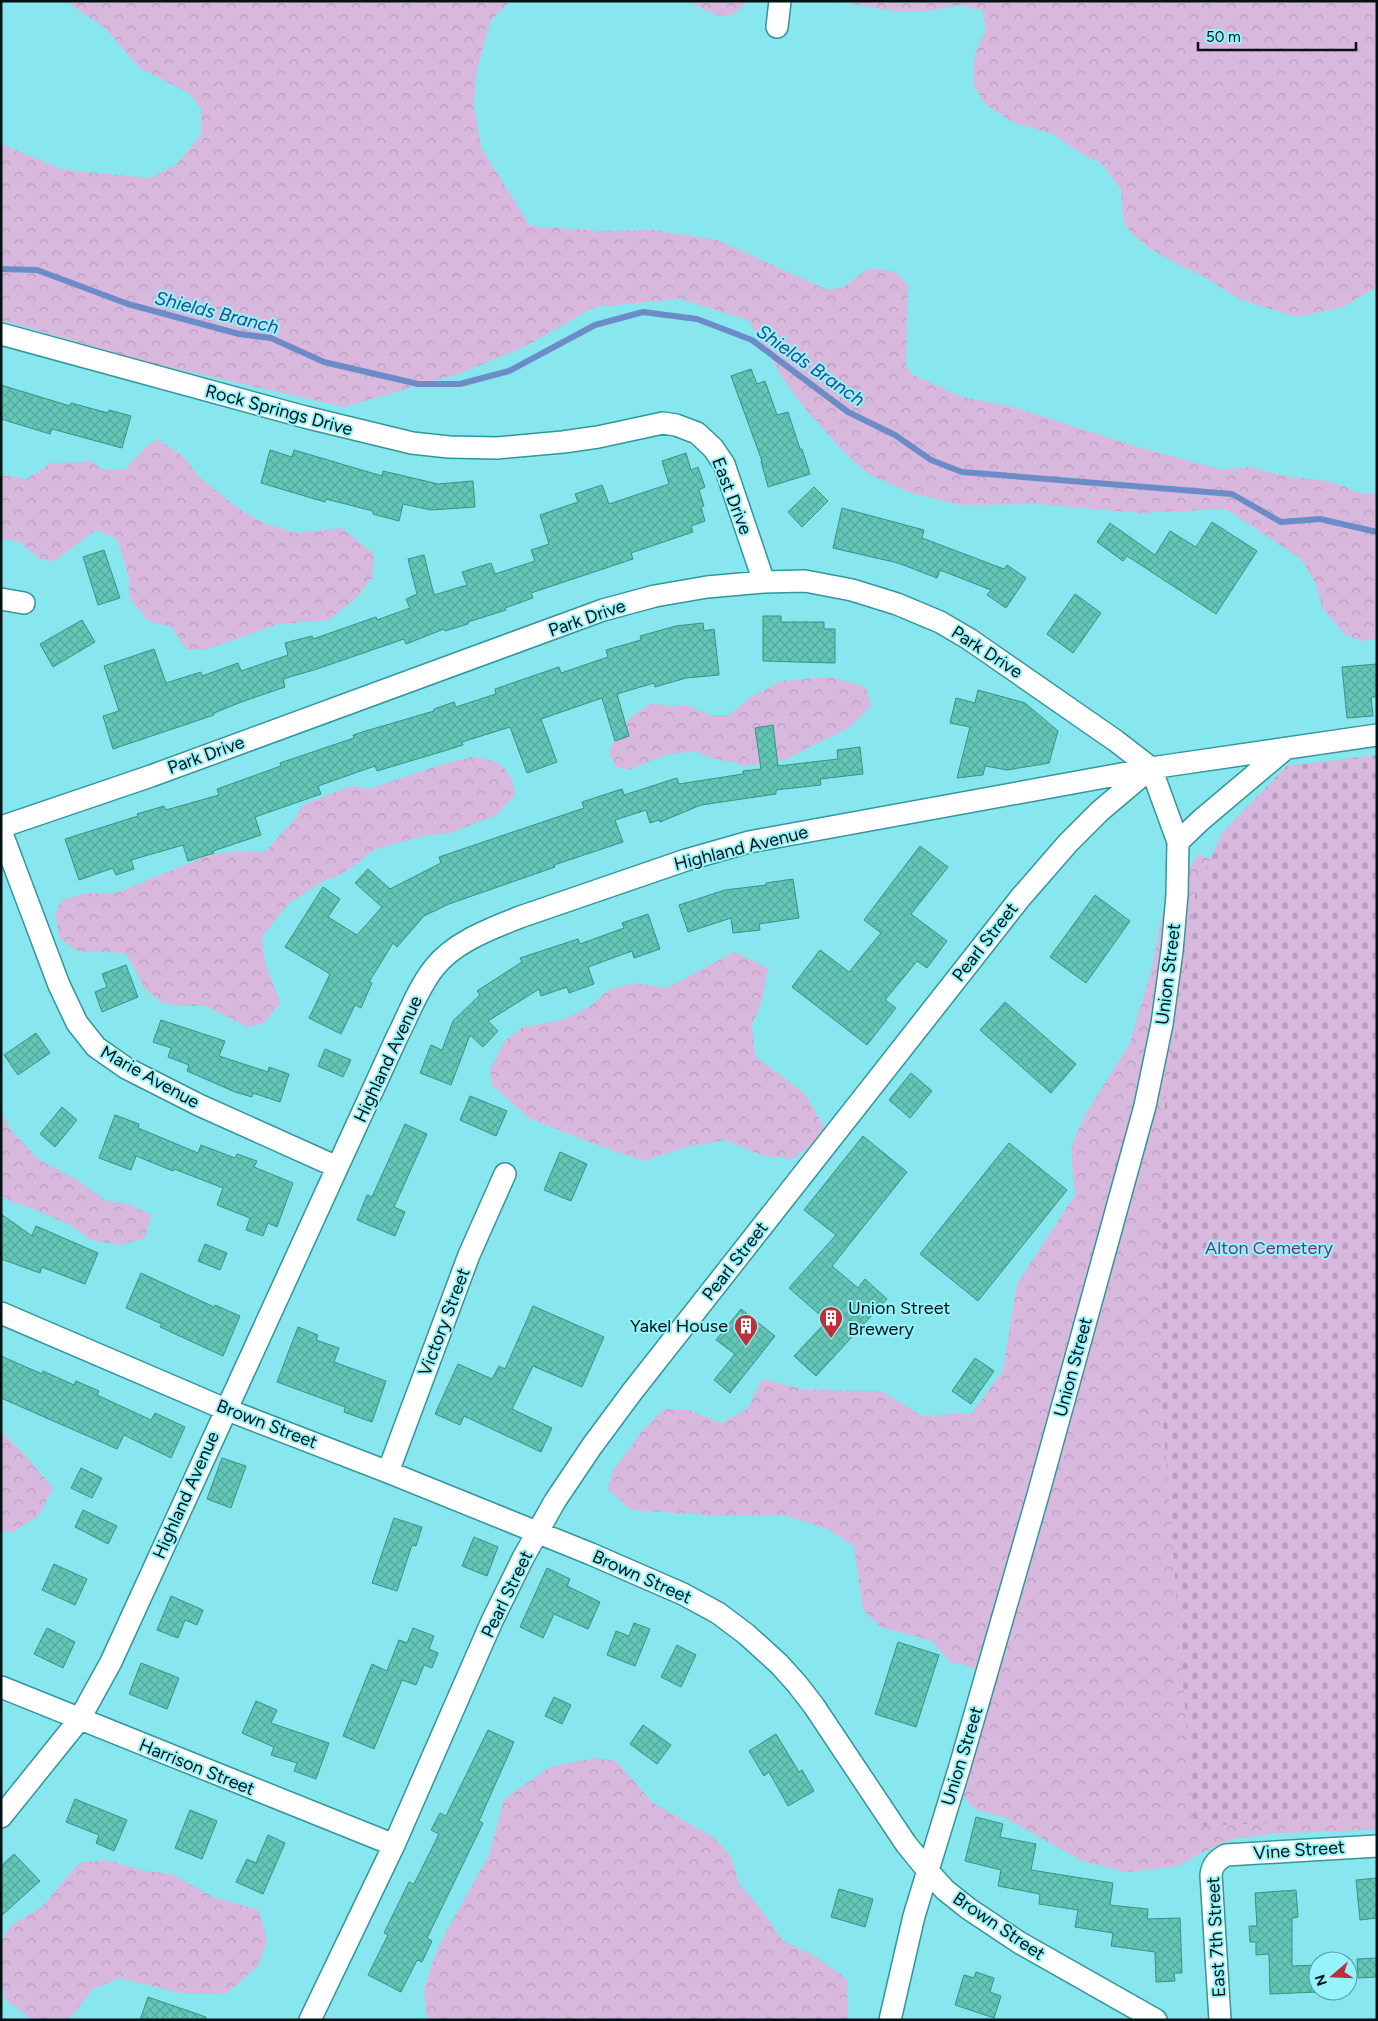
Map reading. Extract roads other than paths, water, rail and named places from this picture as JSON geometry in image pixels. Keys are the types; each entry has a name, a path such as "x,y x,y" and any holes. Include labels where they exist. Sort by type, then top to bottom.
{"street":[{"path":"777,28 780,1"},
{"name":"Rock Springs Drive","path":"1,334 305,417 412,443 449,447 497,448 563,442"},
{"name":"East Drive","path":"563,442 598,437 663,423 676,425 697,434 713,448 724,464 764,582"},
{"name":"Park Drive","path":"1,827 151,776 603,610 655,596 707,587 764,582 805,581 852,590 897,604 940,622 1014,669 1151,768"},
{"path":"1,599 24,604"},
{"path":"1284,750 1201,820 1178,842 1151,768 1377,735"},
{"name":"Highland Avenue","path":"1,1817 78,1720 111,1662 225,1409 397,1037 425,981 443,958 462,944 493,928 686,860 749,842 1151,768"},
{"name":"Pearl Street","path":"310,2020 394,1845 492,1620 555,1501 632,1392 1021,897 1068,843 1100,811 1151,768"},
{"name":"Marie Avenue","path":"1,831 59,985 77,1023 96,1047 126,1068 198,1105 337,1167"},
{"name":"Union Street","path":"890,2020 914,1916 1035,1504 1145,1106 1162,1024 1172,951 1177,895 1178,842"},
{"name":"Victory Street","path":"388,1472 469,1255 506,1174"},
{"name":"Brown Street","path":"1,1313 225,1409 538,1532 682,1594 718,1613 746,1634 779,1664 814,1706 901,1836 945,1890 969,1909 1020,1943 1156,2020"},
{"name":"Harrison Street","path":"1,1687 78,1720 394,1845"},
{"name":"Vine Street","path":"1221,1858 1226,1855 1377,1846"},
{"name":"East 7th Street","path":"1220,2020 1211,1875 1212,1869 1221,1858"}],"waterway":[{"name":"Shields Branch","path":"1,269 37,270 128,304 239,334 271,338 324,362 418,384 460,384 509,371 595,325 643,312 697,319 752,340 848,412 895,435 931,460 962,472 1232,494 1281,522 1320,519 1377,532"}],"place":[{"name":"Union Street Brewery","path":"831,1339"},
{"name":"Yakel House","path":"746,1347"}],"park label":[{"name":"Alton Cemetery","path":"1269,1248"}]}
